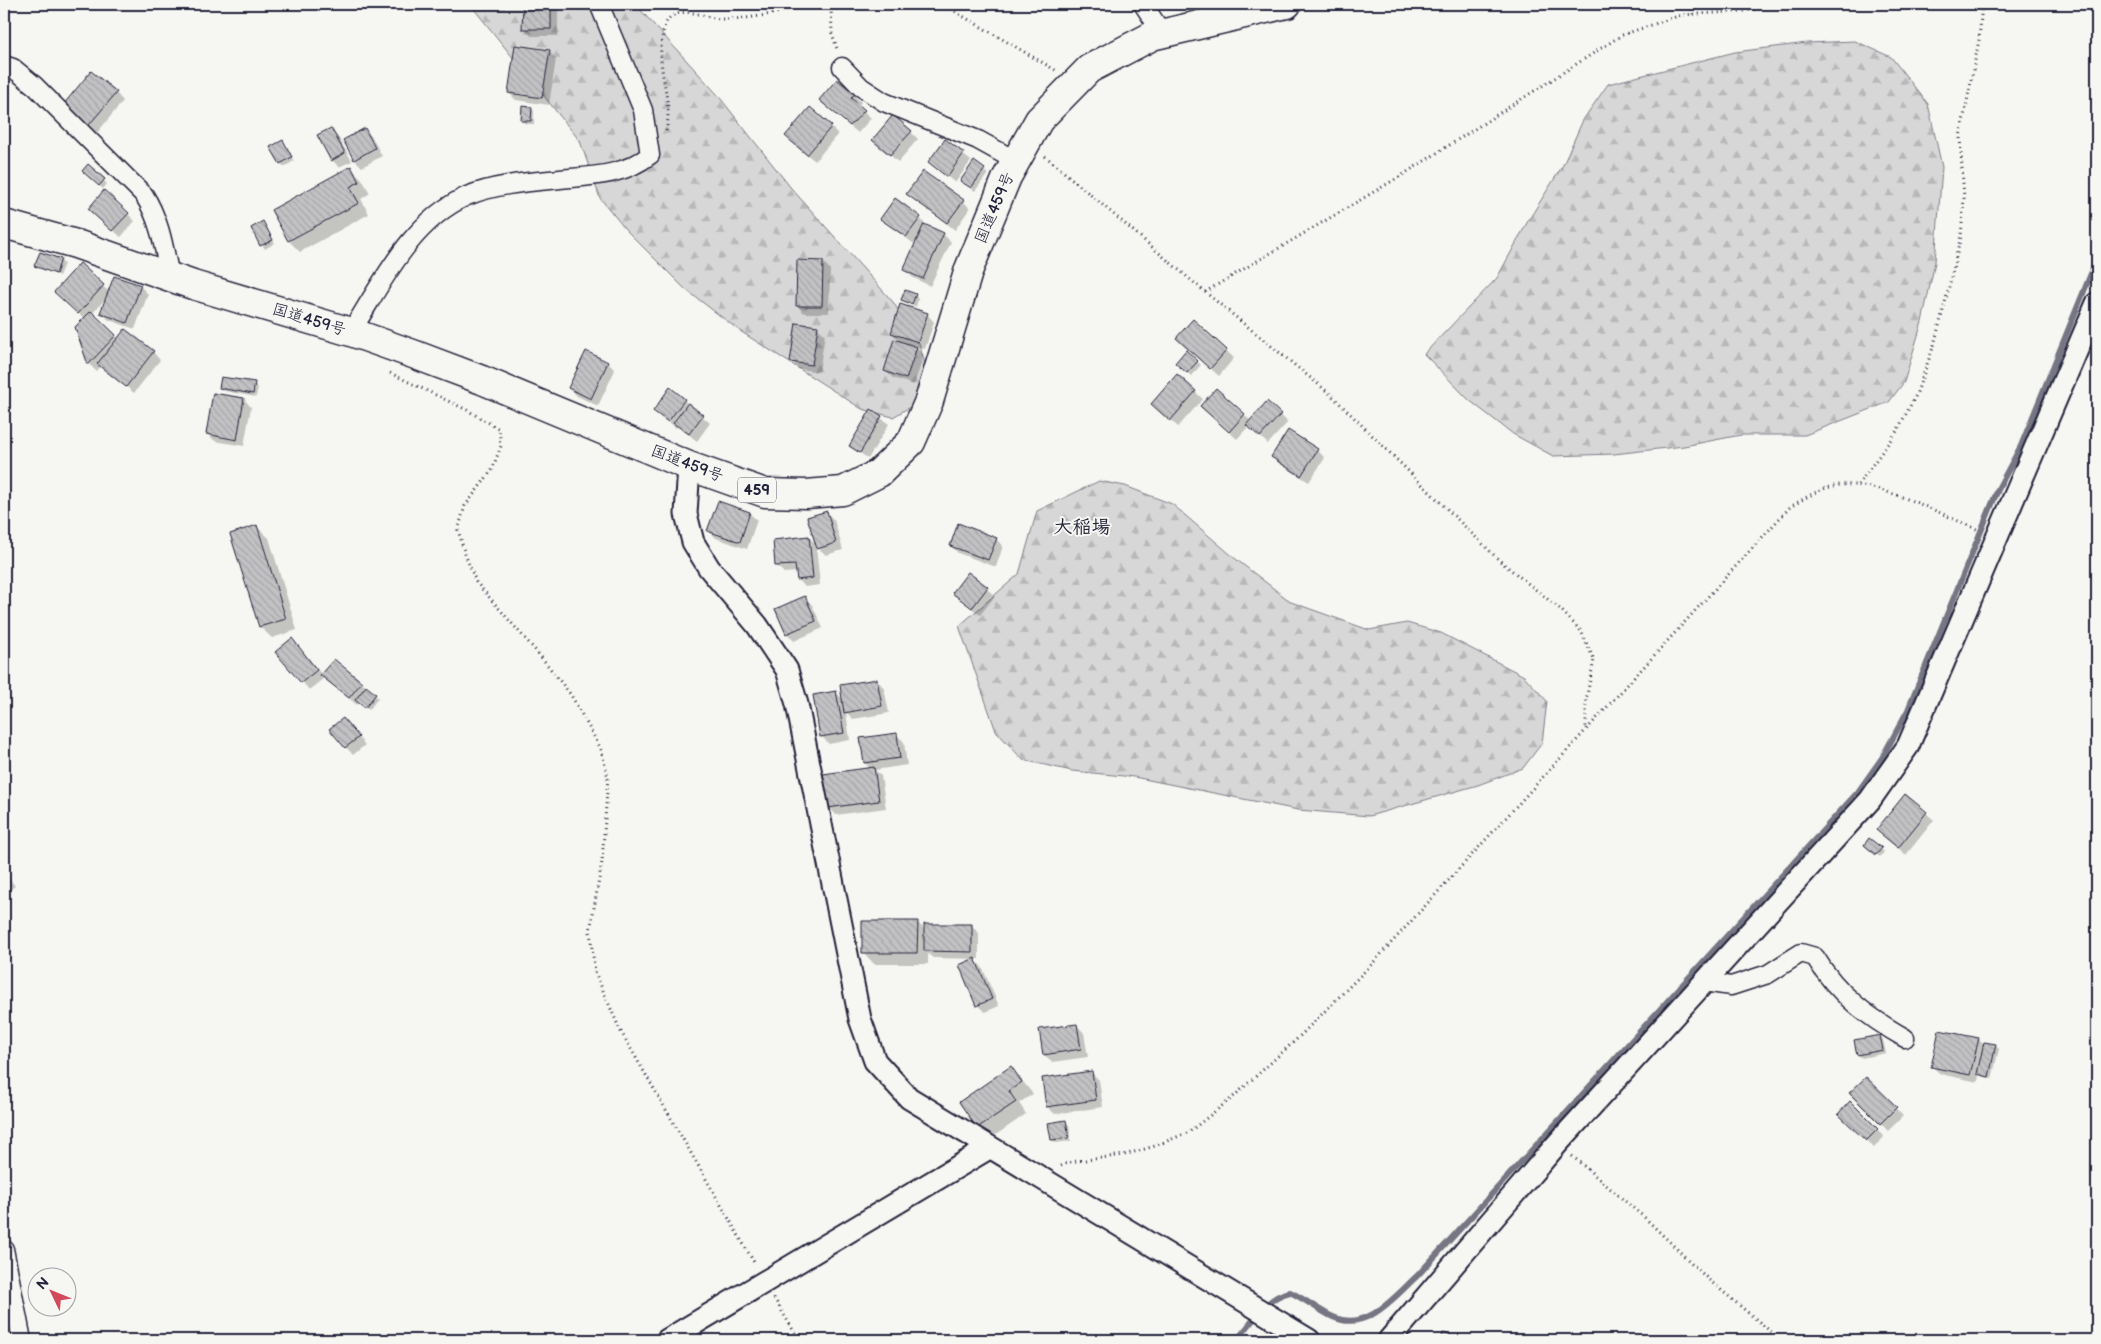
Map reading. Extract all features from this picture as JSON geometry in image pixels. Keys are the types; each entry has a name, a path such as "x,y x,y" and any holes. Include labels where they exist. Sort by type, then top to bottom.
{"highway":[{"name":"国道459号","path":"4,224 76,244 170,277 351,332 482,380 689,466 765,493 798,494 843,491 879,473 911,442 929,401 969,269 1007,177 1039,120 1089,69 1152,36 1287,4"}],"street":[{"path":"351,332 395,262 415,236 438,213 468,196 516,184 606,176 637,166 650,156 643,110 599,4"},
{"path":"1143,4 1162,33"},
{"path":"4,65 14,68 35,86 144,195 152,207 162,236 170,277"},
{"path":"842,67 860,87 884,102 978,140 1021,151"},
{"path":"1390,1340 1558,1144 1870,800 1908,746 2097,303"},
{"path":"689,466 686,514 693,542 708,568 757,624 787,670 797,704 860,1019 875,1061 909,1098 1309,1340"},
{"path":"1704,982 1731,986 1768,974 1801,953 1815,957 1828,978 1869,1017 1905,1038"},
{"path":"667,1340 989,1148"},
{"path":"4,1249 22,1340"}],"path":[{"path":"650,156 663,142 670,116 661,48 665,25 672,16 690,12 722,19 753,18 807,4"},
{"path":"828,4 831,7 832,33 842,67"},
{"path":"942,4 1076,83"},
{"path":"1690,4 1693,14"},
{"path":"1205,292 1404,174 1622,35 1681,15 1745,10 1779,4"},
{"path":"1858,485 1897,431 1916,395 1934,345 1947,296 1961,236 1964,198 1960,137 1979,40 1982,4"},
{"path":"1021,151 1205,292 1329,393 1494,555 1560,608 1582,631 1594,660 1586,700 1586,729"},
{"path":"381,368 467,410 499,429 502,446 492,470 465,506 458,530 476,582 542,658 571,695 601,749 608,777 602,862 590,931 595,972 620,1030 799,1340"},
{"path":"1044,1180 1055,1169 1070,1162 1124,1155 1155,1146 1189,1132 1232,1098 1299,1037 1372,964 1790,507 1812,494 1835,486 1858,485 1880,489 1996,537"},
{"path":"1558,1144 1645,1218 1709,1280 1781,1340"}],"green space":[{"path":"470,4 635,4 717,94 791,188 893,302 919,343 929,378 910,407 893,417 862,409 740,331 685,289 626,230 600,198 580,141"},
{"path":"1855,41 1891,57 1928,104 1942,167 1935,262 1922,322 1904,382 1889,402 1805,435 1741,435 1684,446 1614,454 1553,456 1513,434 1469,400 1424,354 1497,278 1528,221 1563,165 1583,120 1608,84 1735,52 1807,43"},
{"path":"1099,481 1125,486 1172,504 1237,560 1291,602 1369,630 1407,623 1441,633 1524,676 1547,701 1542,743 1523,768 1478,785 1369,816 1298,810 1134,777 1072,771 1023,760 996,731 959,626 1019,574 1037,511"}],"building":[{"path":"523,4 551,4 551,29 522,29"},
{"path":"515,45 550,50 542,98 508,93"},
{"path":"91,71 117,92 88,126 63,105"},
{"path":"837,79 855,94 851,98 865,110 850,126 819,100"},
{"path":"522,106 532,107 531,121 521,121"},
{"path":"810,107 832,126 807,155 785,136"},
{"path":"893,115 912,131 890,155 872,140"},
{"path":"331,128 345,153 331,161 317,135"},
{"path":"365,128 375,148 354,160 343,140"},
{"path":"945,139 964,153 947,177 928,162"},
{"path":"283,140 292,157 280,164 270,147"},
{"path":"974,161 985,169 971,188 960,181"},
{"path":"88,164 105,179 99,186 82,171"},
{"path":"351,166 359,182 350,187 359,203 288,241 271,210"},
{"path":"923,171 964,200 947,223 906,194"},
{"path":"104,190 129,213 112,231 88,209"},
{"path":"895,198 921,217 906,237 880,219"},
{"path":"263,221 273,240 260,246 251,228"},
{"path":"924,224 944,233 923,279 903,270"},
{"path":"40,252 61,259 56,274 34,266"},
{"path":"797,260 823,261 822,306 796,306"},
{"path":"80,263 104,285 78,314 54,292"},
{"path":"114,276 141,285 127,323 100,313"},
{"path":"905,290 916,294 912,304 901,300"},
{"path":"900,304 928,313 918,342 891,333"},
{"path":"91,311 116,335 88,365 75,327"},
{"path":"1193,319 1227,350 1210,369 1176,338"},
{"path":"796,323 818,326 812,365 790,362"},
{"path":"125,329 154,351 126,387 97,364"},
{"path":"894,339 917,347 906,379 884,371"},
{"path":"1186,350 1198,361 1187,373 1175,363"},
{"path":"586,351 608,362 591,399 568,388"},
{"path":"1177,374 1196,391 1170,421 1151,404"},
{"path":"221,377 255,382 253,394 219,388"},
{"path":"670,387 685,399 668,422 653,411"},
{"path":"1216,388 1245,414 1229,432 1200,406"},
{"path":"213,393 244,398 237,440 206,434"},
{"path":"1267,401 1281,414 1260,437 1246,425"},
{"path":"688,403 703,415 689,434 673,423"},
{"path":"871,409 882,416 860,453 849,446"},
{"path":"1288,430 1318,449 1301,476 1271,457"},
{"path":"718,501 750,512 740,542 707,531"},
{"path":"827,511 836,543 817,549 807,517"},
{"path":"958,523 997,538 988,560 950,546"},
{"path":"257,525 286,619 259,627 230,534"},
{"path":"809,536 813,578 797,580 795,565 775,566 773,540"},
{"path":"968,572 988,587 972,608 952,593"},
{"path":"805,596 816,621 786,634 775,609"},
{"path":"292,638 317,670 301,683 275,652"},
{"path":"334,659 362,682 349,698 320,675"},
{"path":"877,679 882,706 844,713 840,685"},
{"path":"366,686 376,694 365,708 355,700"},
{"path":"836,691 844,733 820,737 813,695"},
{"path":"343,718 359,737 345,748 329,729"},
{"path":"897,733 900,758 864,763 860,738"},
{"path":"874,767 879,801 827,808 823,774"},
{"path":"1905,794 1927,812 1898,848 1876,830"},
{"path":"1869,838 1882,848 1876,855 1864,845"},
{"path":"862,921 918,921 917,953 862,953"},
{"path":"924,924 972,924 972,952 924,951"},
{"path":"975,958 992,999 976,1006 959,965"},
{"path":"1077,1024 1081,1049 1043,1055 1039,1029"},
{"path":"1939,1030 1979,1038 1970,1075 1931,1067"},
{"path":"1880,1035 1883,1050 1857,1055 1854,1040"},
{"path":"1984,1042 1996,1044 1989,1077 1977,1074"},
{"path":"1011,1066 1022,1082 1009,1091 1016,1102 977,1128 959,1102"},
{"path":"1092,1071 1096,1100 1046,1107 1042,1078"},
{"path":"1866,1077 1897,1107 1880,1124 1849,1093"},
{"path":"1850,1101 1878,1129 1866,1141 1838,1114"},
{"path":"1066,1120 1069,1138 1051,1140 1048,1123"},
{"path":"1443,1333 1466,1340 1441,1340"}],"waterway":[{"path":"1236,1340 1266,1305 1281,1295 1290,1292 1327,1314 1345,1321 1369,1316 1390,1302 1418,1275 1858,792 1882,758 1908,710 1999,487 2021,446 2097,259"}],"district":[{"name":"大稲場","path":"1082,527"}]}
